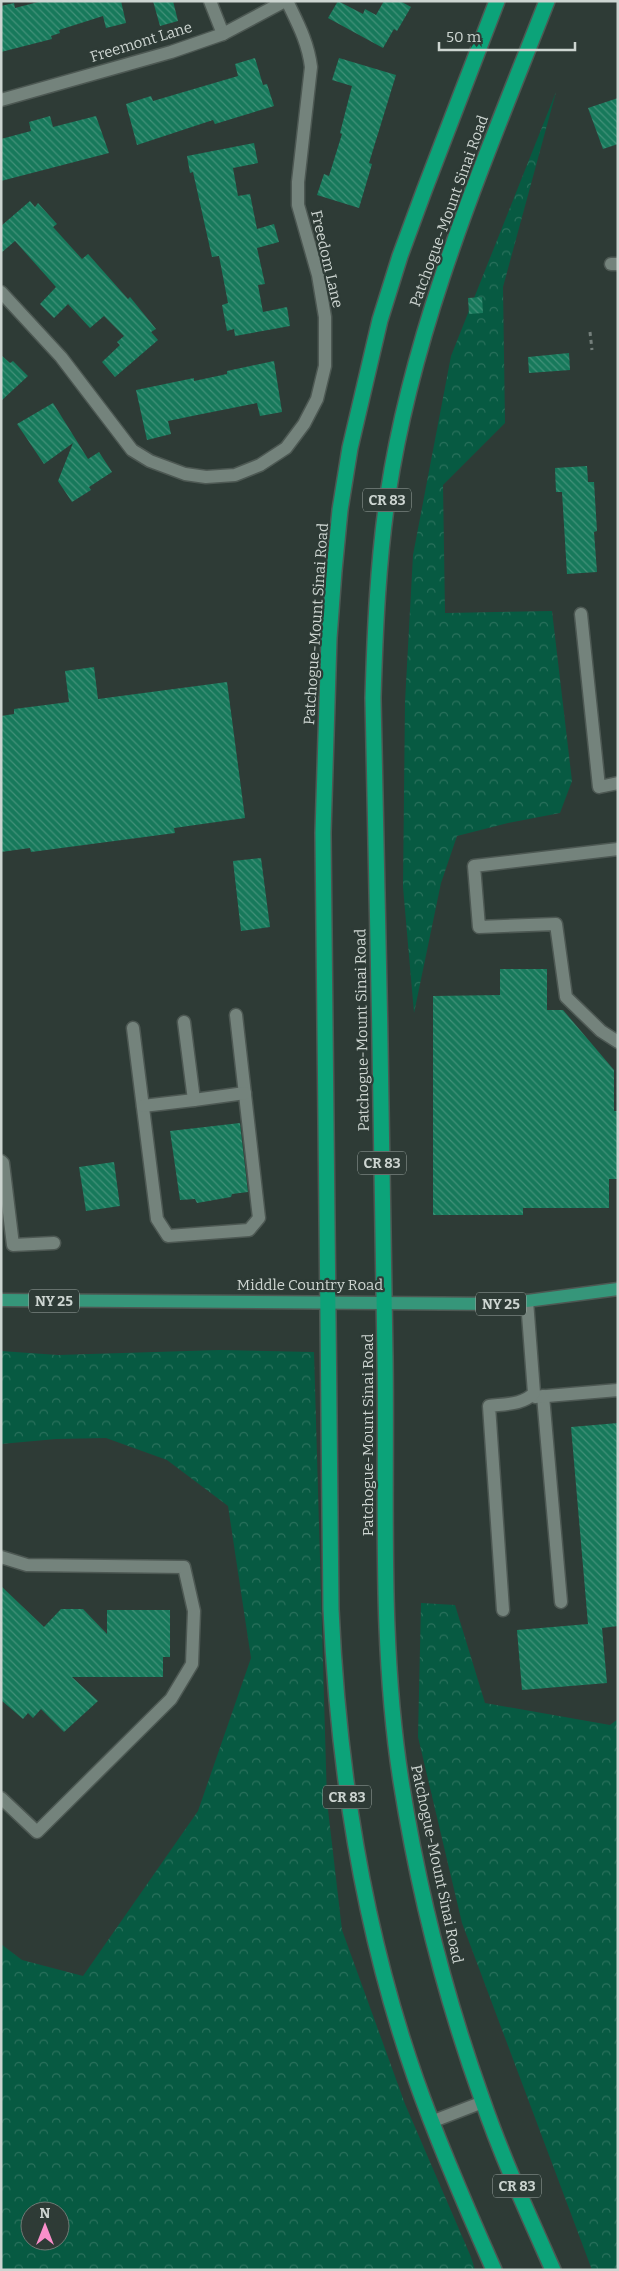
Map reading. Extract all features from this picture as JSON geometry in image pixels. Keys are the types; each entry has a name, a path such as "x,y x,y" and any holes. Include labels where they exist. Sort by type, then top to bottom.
{"highway":[{"name":"Patchogue-Mount Sinai Road","path":"494,2270 431,2122 416,2079 382,1965 357,1852 345,1778 333,1659 331,1609 323,833 329,638 340,510 361,394 382,311 424,191 497,1"},
{"name":"Patchogue-Mount Sinai Road","path":"547,1 457,232 434,300 402,421 388,494 375,627 373,698 388,1647 400,1778 441,1971 483,2102 553,2270"}],"main road":[{"name":"Middle Country Road","path":"1,1300 384,1301 504,1304 618,1289"}],"street":[{"path":"210,1 223,34"},
{"name":"Freemont Lane","path":"1,100 171,52 223,34 286,1"},
{"name":"Freedom Lane","path":"1,292 61,358 132,450 150,461 185,474 206,477 236,475 260,465 286,448 304,424 318,399 325,366 325,317 318,275 298,205 298,182 310,77 310,58 304,34 286,1"},
{"path":"581,614 599,787 618,784"},
{"path":"618,850 474,866 479,927 556,924 566,997 601,1031 618,1042"},
{"path":"133,1028 157,1219 168,1236 249,1230 259,1218 236,1015"},
{"path":"184,1022 194,1100"},
{"path":"143,1106 245,1093"},
{"path":"1,1162 3,1163 13,1245 54,1242"},
{"path":"527,1301 535,1379 534,1393 537,1397 561,1602"},
{"path":"503,1610 489,1406 518,1403 537,1397 618,1390"},
{"path":"1,1558 27,1565 184,1567 194,1611 192,1664 171,1699 37,1832 1,1798"},
{"path":"431,2122 483,2102"}],"path":[{"path":"590,332 592,350"}],"green space":[{"path":"556,92 503,287 505,423 443,485 445,613 552,611 572,781 560,813 508,823 457,836 441,883 414,1013 403,887 405,702 413,555 451,356"},
{"path":"220,1350 314,1352 327,1801 342,1930 405,2104 475,2270 1,2270 1,1944 22,1960 83,1976 198,1811 251,1658 228,1506 167,1460 106,1438 56,1439 1,1444 1,1351 58,1355"},
{"path":"421,1603 455,1605 485,1703 610,1725 618,1719 618,2270 592,2270 462,1923 418,1737"}],"building":[{"path":"42,1 121,1 126,23 106,28 103,16 59,30 60,33 51,36 52,39 1,52 1,6 14,3 15,8"},
{"path":"153,1 173,1 178,21 160,26"},
{"path":"338,1 363,14 365,9 376,15 384,1 400,1 411,7 397,31 394,29 383,48 328,18"},
{"path":"255,58 263,85 267,84 274,106 215,124 213,120 137,145 126,104 151,96 153,101 238,76 235,64"},
{"path":"339,58 396,75 369,163 372,164 359,208 317,195 324,174 329,176 342,134 340,133 352,86 332,80"},
{"path":"618,98 618,144 603,149 588,108"},
{"path":"50,116 53,127 96,116 109,153 1,181 1,139 31,131 29,122"},
{"path":"254,143 258,163 233,168 238,196 250,194 257,229 274,224 279,242 257,248 265,284 258,285 263,312 287,307 290,326 235,336 234,329 227,331 222,305 228,303 219,256 212,257 193,172 190,173 187,156"},
{"path":"30,201 35,207 38,203 57,224 53,227 82,259 88,254 128,299 130,297 156,329 151,332 158,340 115,377 102,362 120,345 117,342 124,336 104,316 90,328 68,304 54,318 40,304 56,287 15,241 1,253 1,226"},
{"path":"482,297 483,313 469,314 468,298"},
{"path":"569,353 570,370 529,373 528,357"},
{"path":"1,355 10,363 13,361 28,376 1,401"},
{"path":"274,361 282,412 260,416 257,403 168,421 171,434 147,440 136,390 194,378 194,381 227,374 227,371"},
{"path":"53,403 88,459 99,452 112,472 89,487 91,490 72,502 58,481 73,443 44,464 17,424"},
{"path":"587,466 588,482 594,482 597,531 594,532 597,572 567,574 562,492 556,492 555,468"},
{"path":"94,667 98,699 227,682 245,818 174,828 175,833 31,852 30,848 1,852 1,716 14,714 14,709 69,702 65,671"},
{"path":"261,858 270,927 241,931 233,861"},
{"path":"500,969 547,969 547,1010 563,1010 614,1070 614,1111 618,1111 618,1179 609,1179 609,1208 523,1208 523,1215 433,1215 433,996 500,995"},
{"path":"240,1123 248,1192 197,1203 195,1199 180,1200 170,1131"},
{"path":"114,1162 120,1206 86,1211 79,1167"},
{"path":"618,1423 618,1626 602,1628 607,1683 522,1690 517,1630 588,1624 571,1427"},
{"path":"1,1586 44,1627 61,1609 83,1609 107,1634 107,1610 170,1610 170,1657 163,1657 163,1677 72,1677 98,1701 64,1732 41,1709 33,1718 28,1713 23,1719 1,1700"}]}
